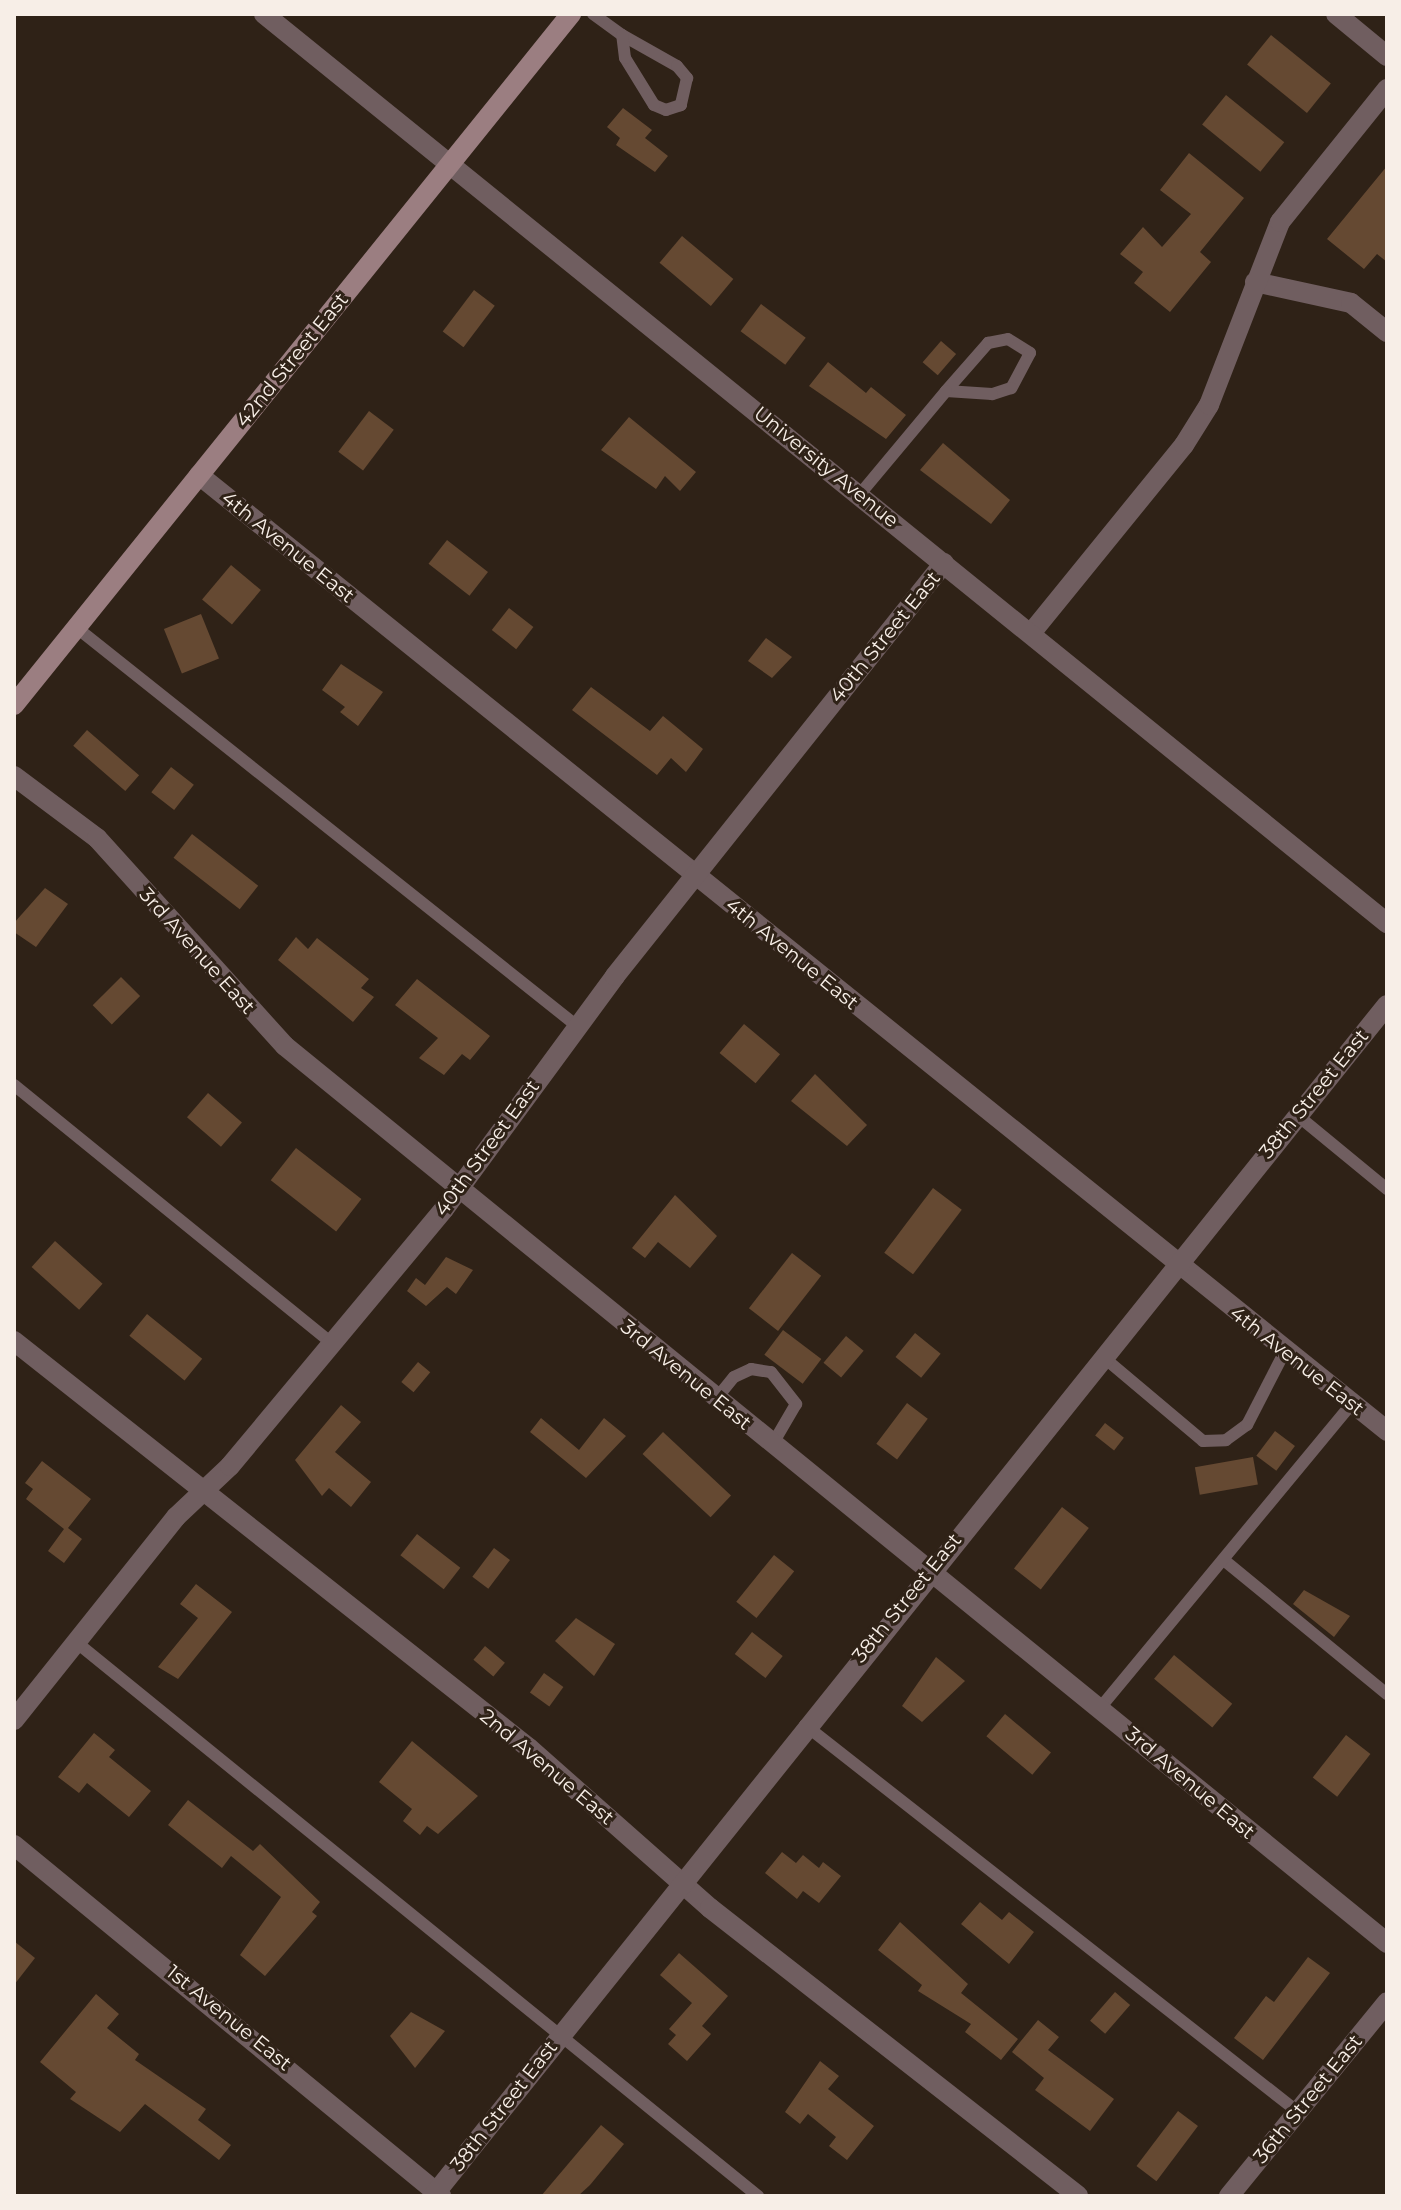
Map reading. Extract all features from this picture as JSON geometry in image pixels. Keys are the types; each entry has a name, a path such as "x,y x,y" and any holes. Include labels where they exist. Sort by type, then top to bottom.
{"main road":[{"name":"42nd Street East","path":"14,705 571,14"}],"street":[{"name":"University Avenue","path":"264,14 1032,632 1387,923"},
{"path":"1336,14 1387,56"},
{"path":"1032,632 1209,405 1280,222 1387,89"},
{"path":"1255,282 1351,303 1387,332"},
{"name":"4th Avenue East","path":"199,475 1175,1264 1387,1431"},
{"name":"40th Street East","path":"14,1720 203,1492 333,1344 457,1188 577,1026 944,563"},
{"name":"3rd Avenue East","path":"14,776 97,838 285,1046 1387,1943"},
{"name":"38th Street East","path":"437,2195 805,1725 1387,1005"},
{"name":"2nd Avenue East","path":"14,1341 529,1748 680,1882 1078,2196"},
{"name":"1st Avenue East","path":"14,1845 437,2195"},
{"name":"36th Street East","path":"1229,2196 1387,2002"}],"lane":[{"path":"593,14 622,35 677,66 687,78 681,105 666,110 654,105 625,58 622,35"},
{"path":"860,494 946,391 988,343 1008,339 1030,353 1003,393 946,391"},
{"path":"77,628 577,1026"},
{"path":"14,1085 333,1344"},
{"path":"1297,1115 1387,1189"},
{"path":"1102,1356 1203,1441 1226,1440 1247,1425 1285,1351"},
{"path":"716,1399 734,1377 751,1369 771,1372 796,1404 772,1445"},
{"path":"1100,1708 1225,1561 1352,1403"},
{"path":"1225,1561 1387,1694"},
{"path":"76,1642 758,2196"},
{"path":"805,1725 1298,2112"}],"building":[{"path":"1271,35 1331,83 1307,113 1247,65"},
{"path":"1226,95 1284,142 1260,172 1202,125"},
{"path":"623,108 652,130 645,138 668,156 655,172 616,145 620,138 607,127"},
{"path":"1189,153 1244,198 1200,252 1211,262 1170,312 1134,283 1143,272 1120,254 1143,227 1162,247 1191,214 1160,190"},
{"path":"1387,166 1387,262 1377,254 1364,269 1327,239"},
{"path":"682,236 733,279 711,306 660,263"},
{"path":"474,290 495,306 463,347 443,332"},
{"path":"761,304 806,338 785,365 741,331"},
{"path":"941,341 956,354 938,375 923,362"},
{"path":"828,362 866,393 871,387 906,415 886,439 809,386"},
{"path":"369,411 394,430 363,470 338,452"},
{"path":"629,417 696,472 680,491 665,476 656,489 601,450"},
{"path":"943,443 1010,500 991,524 920,470"},
{"path":"447,540 488,572 470,596 429,564"},
{"path":"231,565 261,590 232,625 202,599"},
{"path":"509,608 533,627 516,649 492,630"},
{"path":"201,614 219,659 182,673 164,629"},
{"path":"766,638 792,657 772,678 748,661"},
{"path":"341,664 383,692 358,726 340,712 345,707 322,690"},
{"path":"591,687 650,731 663,716 703,749 686,772 671,758 657,775 572,710"},
{"path":"87,730 139,775 125,791 73,746"},
{"path":"171,767 194,785 174,810 151,792"},
{"path":"192,834 258,886 240,909 174,858"},
{"path":"45,888 68,904 36,947 14,932 14,923"},
{"path":"296,937 308,949 317,938 369,979 361,988 374,997 353,1022 278,960"},
{"path":"121,977 140,996 112,1024 93,1005"},
{"path":"417,979 490,1036 470,1060 462,1054 444,1075 419,1058 438,1038 395,1005"},
{"path":"744,1024 780,1054 756,1083 720,1053"},
{"path":"815,1074 867,1125 847,1146 791,1101"},
{"path":"208,1093 242,1123 221,1147 187,1117"},
{"path":"296,1148 361,1199 336,1231 271,1180"},
{"path":"933,1188 962,1210 913,1274 884,1253"},
{"path":"675,1195 717,1236 690,1268 658,1242 645,1258 632,1248"},
{"path":"55,1241 103,1284 79,1310 32,1267"},
{"path":"792,1253 821,1276 778,1331 749,1308"},
{"path":"446,1257 473,1270 456,1294 447,1287 426,1306 407,1291 416,1278 425,1285"},
{"path":"147,1314 202,1359 185,1380 129,1336"},
{"path":"783,1330 821,1359 803,1384 764,1355"},
{"path":"915,1333 941,1354 921,1378 895,1357"},
{"path":"846,1336 864,1351 841,1378 824,1363"},
{"path":"418,1362 430,1372 414,1392 401,1382"},
{"path":"907,1403 928,1419 897,1459 876,1444"},
{"path":"341,1405 361,1422 335,1452 371,1482 351,1507 329,1488 322,1496 295,1460"},
{"path":"541,1418 579,1450 604,1418 626,1436 586,1478 530,1432"},
{"path":"1105,1423 1124,1438 1114,1450 1095,1436"},
{"path":"1275,1431 1295,1446 1276,1471 1256,1456"},
{"path":"663,1432 731,1495 711,1517 643,1454"},
{"path":"1253,1457 1258,1485 1200,1495 1195,1467"},
{"path":"42,1461 91,1499 68,1528 82,1539 64,1563 48,1551 64,1529 26,1499 33,1489 25,1483"},
{"path":"1062,1507 1089,1528 1041,1589 1014,1568"},
{"path":"417,1534 460,1568 444,1589 400,1555"},
{"path":"494,1548 510,1560 488,1589 472,1577"},
{"path":"774,1555 794,1571 756,1618 736,1602"},
{"path":"196,1584 232,1612 178,1679 158,1667 198,1618 180,1604"},
{"path":"1304,1590 1350,1616 1334,1637 1293,1604"},
{"path":"576,1618 615,1644 594,1676 555,1641"},
{"path":"752,1632 783,1656 765,1678 735,1654"},
{"path":"485,1646 505,1663 493,1677 473,1660"},
{"path":"1174,1655 1232,1704 1212,1728 1154,1679"},
{"path":"936,1657 965,1681 922,1722 902,1706"},
{"path":"544,1673 563,1687 549,1707 530,1692"},
{"path":"1005,1714 1051,1753 1032,1775 986,1736"},
{"path":"94,1733 115,1750 109,1757 151,1791 129,1817 87,1783 79,1793 58,1777"},
{"path":"1346,1735 1370,1754 1337,1797 1313,1778"},
{"path":"412,1741 478,1796 438,1834 427,1826 420,1835 403,1821 412,1809 379,1782"},
{"path":"188,1800 253,1851 260,1844 320,1902 312,1912 317,1916 265,1976 240,1955 281,1897 231,1856 222,1868 168,1825"},
{"path":"782,1852 796,1863 803,1855 819,1868 823,1862 841,1876 819,1903 803,1891 797,1899 765,1873"},
{"path":"980,1902 1002,1920 1009,1912 1034,1932 1009,1964 961,1924"},
{"path":"900,1922 968,1984 961,1993 1018,2039 1001,2060 965,2032 971,2024 918,1991 922,1985 878,1950"},
{"path":"14,1941 35,1958 14,1985"},
{"path":"679,1953 728,1996 702,2026 711,2034 687,2061 668,2044 676,2035 669,2029 692,2003 660,1975"},
{"path":"1308,1957 1330,1973 1263,2060 1234,2038 1266,1996 1274,2002"},
{"path":"1115,1992 1130,2005 1105,2034 1090,2021"},
{"path":"96,1994 119,2014 107,2028 139,2054 135,2060 206,2109 198,2120 231,2145 219,2160 145,2104 120,2132 70,2099 76,2092 40,2062"},
{"path":"411,2012 445,2031 415,2068 390,2036"},
{"path":"1038,2020 1059,2037 1048,2050 1114,2099 1090,2131 1035,2090 1044,2078 1012,2052"},
{"path":"820,2061 839,2076 828,2089 874,2126 847,2160 829,2146 836,2137 808,2114 800,2124 785,2112"},
{"path":"1178,2111 1198,2126 1156,2181 1136,2166"},
{"path":"601,2125 624,2144 590,2185 578,2196 541,2196"}]}
